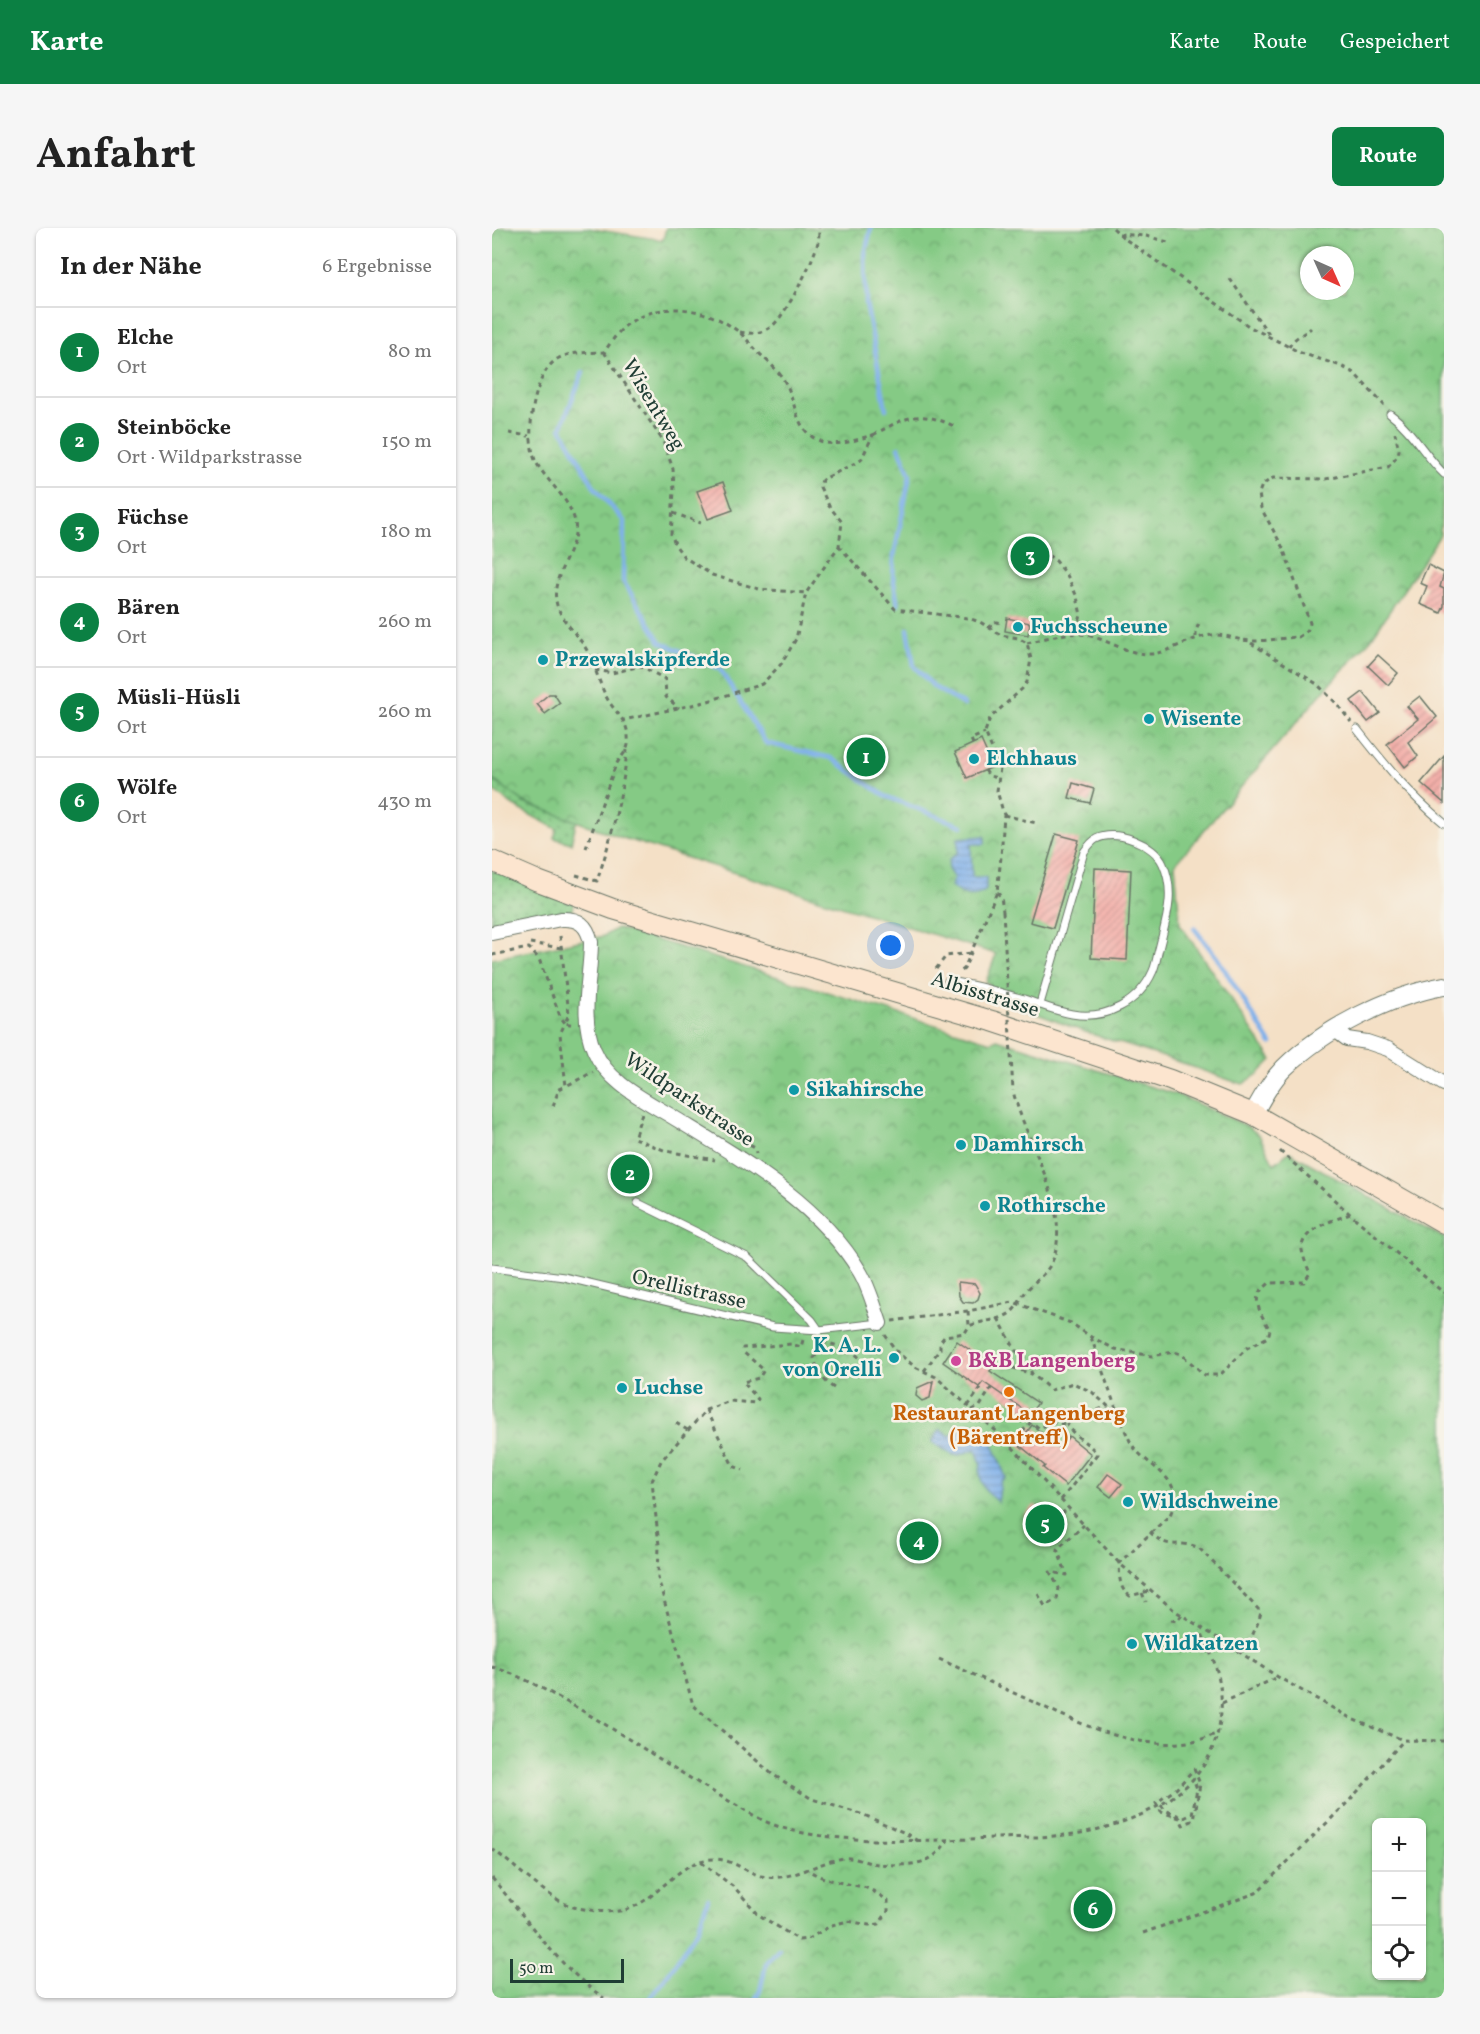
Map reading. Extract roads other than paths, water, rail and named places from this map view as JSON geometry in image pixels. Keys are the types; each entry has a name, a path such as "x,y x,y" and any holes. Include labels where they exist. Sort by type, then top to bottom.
{"main road":[{"name":"Albisstrasse","path":"492,861 613,909 992,1021 1170,1080 1253,1114 1444,1222"}],"street":[{"name":"Wildparkstrasse","path":"492,933 561,919 571,918 582,923 589,933 591,942 586,1017 594,1051 604,1067 619,1083 741,1159 791,1195 840,1245 860,1273 880,1323"},
{"path":"1253,1114 1268,1088 1284,1068 1309,1047 1365,1013 1393,1001 1444,987"},
{"path":"1335,1030 1347,1039 1388,1048 1444,1084"}],"lane":[{"path":"1390,414 1399,421 1444,474"},
{"path":"1357,729 1415,799 1444,823"},
{"path":"948,981 971,984 1071,1014 1091,1015 1113,1011 1127,1004 1154,970 1170,900 1169,884 1163,863 1153,850 1135,840 1108,836 1095,839 1084,852 1040,1004"},
{"path":"638,1203 747,1257 812,1320 819,1330"},
{"name":"Orellistrasse","path":"492,1268 564,1277 773,1327 819,1330 880,1323"}],"water":[{"path":"985,836 985,844 971,844 972,877 986,877 986,890 977,895 959,892 951,886 954,878 948,869 949,860 958,852 958,838"},
{"path":"969,1423 992,1441 1006,1478 1001,1481 998,1502 983,1485 980,1475 981,1464 976,1449 953,1455 932,1442 940,1429 950,1436"}],"waterway":[{"path":"871,228 865,254 866,303 886,409"},
{"path":"583,372 561,428 595,488 624,521 623,581 661,642 720,669 766,743 831,758 885,796 962,826"},
{"path":"898,605 893,577 894,556 910,475 899,447"},
{"path":"908,629 914,666 934,687 964,705"},
{"path":"1194,928 1218,959 1271,1044"},
{"path":"650,1998 698,1929 708,1899"},
{"path":"756,1998 760,1991 766,1964 779,1948"}],"place":[{"name":"Füchse","path":"1030,556"},
{"name":"Fuchsscheune","path":"1018,627"},
{"name":"Przewalskipferde","path":"543,660"},
{"name":"Wisente","path":"1149,719"},
{"name":"Elche","path":"866,757"},
{"name":"Elchhaus","path":"974,759"},
{"name":"Sikahirsche","path":"794,1090"},
{"name":"Damhirsch","path":"961,1145"},
{"name":"Steinböcke","path":"630,1174"},
{"name":"Rothirsche","path":"985,1206"},
{"name":"K. A. L. von Orelli","path":"894,1358"},
{"name":"B&B Langenberg","path":"956,1361"},
{"name":"Luchse","path":"622,1388"},
{"name":"Restaurant Langenberg (Bärentreff)","path":"1009,1392"},
{"name":"Wildschweine","path":"1128,1502"},
{"name":"Müsli-Hüsli","path":"1045,1524"},
{"name":"Bären","path":"919,1541"},
{"name":"Wildkatzen","path":"1132,1644"},
{"name":"Wölfe","path":"1093,1909"}]}
